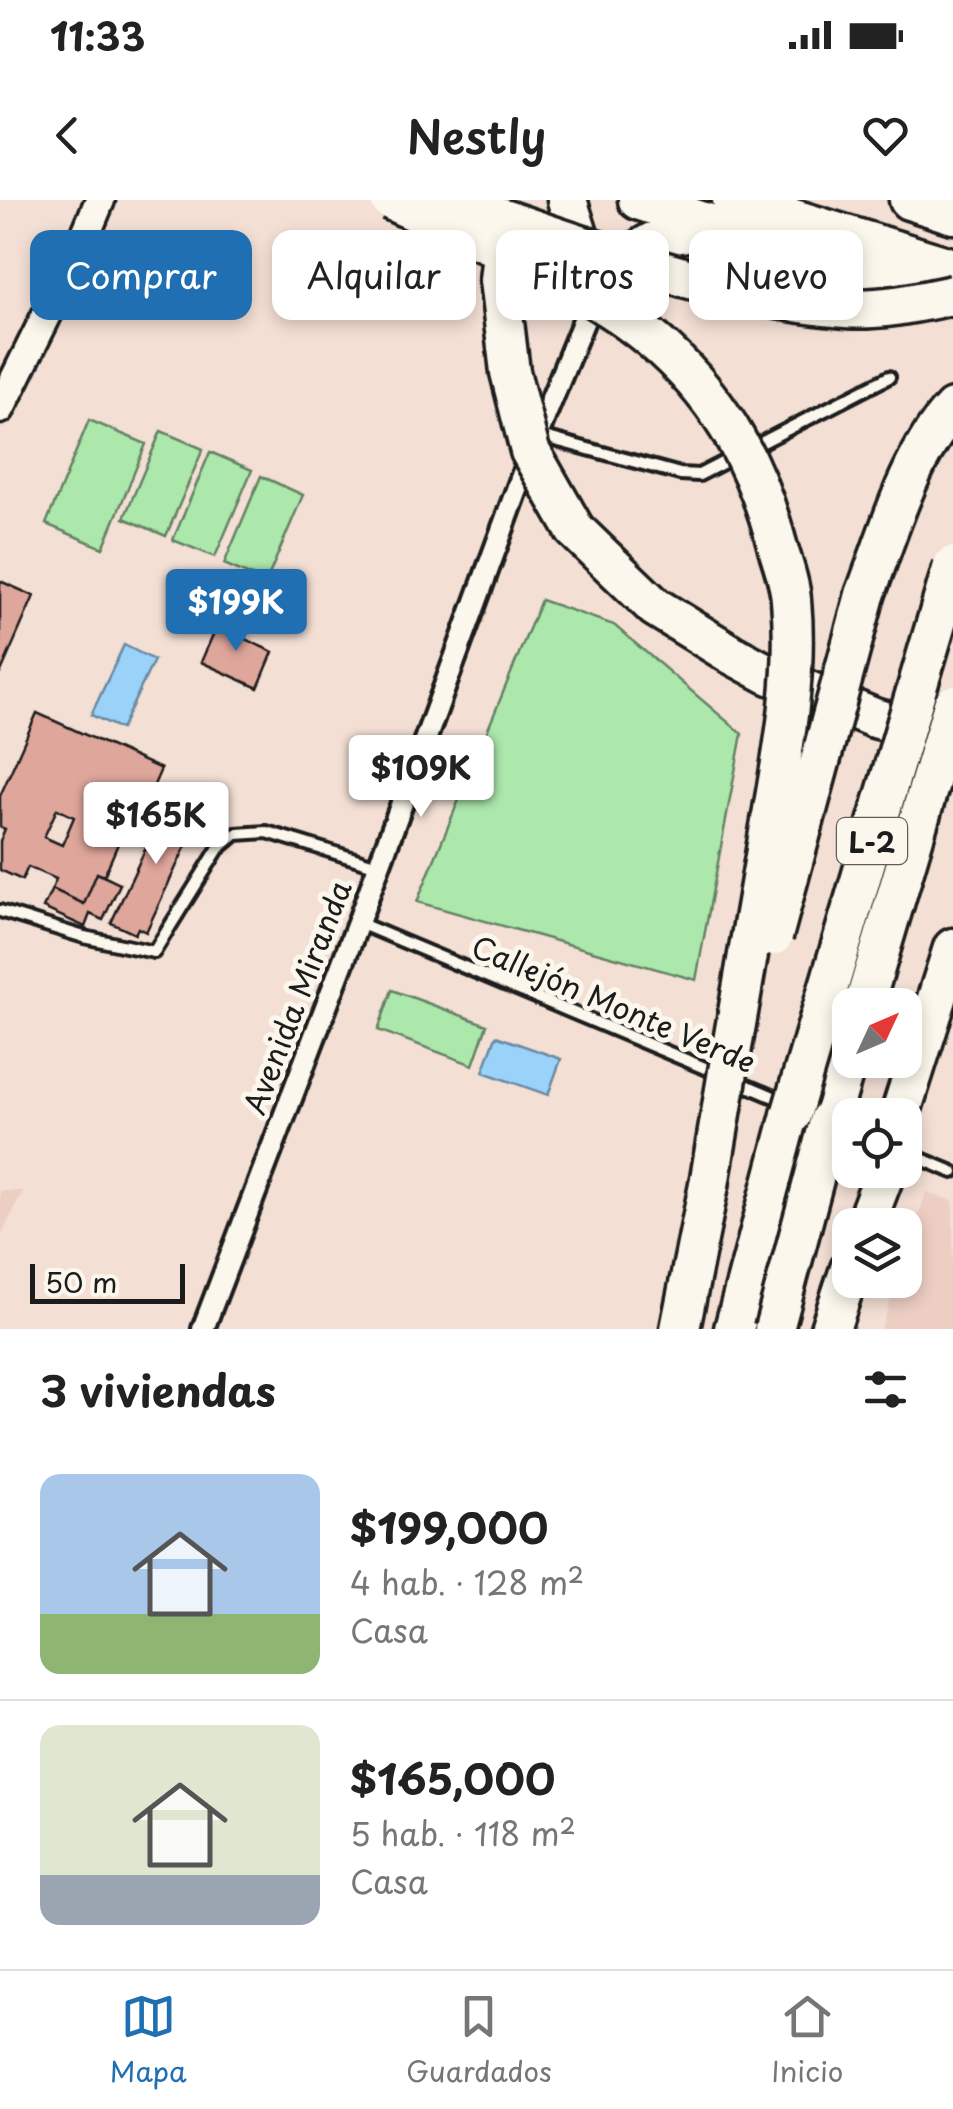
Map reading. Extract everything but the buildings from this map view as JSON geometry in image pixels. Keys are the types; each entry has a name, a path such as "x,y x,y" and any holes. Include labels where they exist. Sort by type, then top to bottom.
{"highway":[{"path":"390,200 558,277 609,308 662,348 710,398 750,460 791,596 793,666 778,775 709,1185 680,1329"},
{"path":"446,200 688,277 767,297 849,308 910,304 941,293"},
{"path":"508,200 500,280 510,372 530,451 576,530 655,606 768,674 874,718 953,739"},
{"path":"567,200 576,230"},
{"path":"638,200 732,216 953,268"},
{"path":"909,200 953,214"},
{"path":"669,236 704,230 732,216 941,293"},
{"path":"709,1185 865,596 902,494 942,420 953,408"},
{"name":"L-2","path":"734,1329 791,1115 953,566"},
{"name":"L-2","path":"869,988 953,705"},
{"path":"905,1098 953,948"},
{"path":"915,1098 953,1001"},
{"path":"774,1329 842,1078"},
{"path":"830,1329 840,1298"}],"street":[{"path":"0,409 100,200"},
{"name":"Avenida Miranda","path":"203,1329 585,320"}],"lane":[{"path":"877,296 941,293"},
{"path":"538,436 699,476 889,377"},
{"path":"0,911 84,937 154,952 209,862 236,834 268,832 378,866"},
{"name":"Callejón Monte Verde","path":"358,923 832,1121"},
{"path":"922,1159 953,1172"}],"shaded area":[{"path":"0,1191 23,1191 0,1238"},
{"path":"926,1192 953,1201 953,1329 881,1329 891,1298 922,1298 921,1208"}],"green space":[{"path":"89,420 146,444 103,548 46,524"},
{"path":"161,431 203,449 166,536 124,518"},
{"path":"210,452 252,470 215,557 173,540"},
{"path":"261,476 303,495 266,582 224,564"},
{"path":"541,600 614,625 742,734 696,980 417,902"},
{"path":"392,990 487,1025 473,1065 378,1030"}],"water":[{"path":"124,645 154,660 121,729 91,715"},
{"path":"496,1036 561,1059 548,1095 483,1072"}]}
